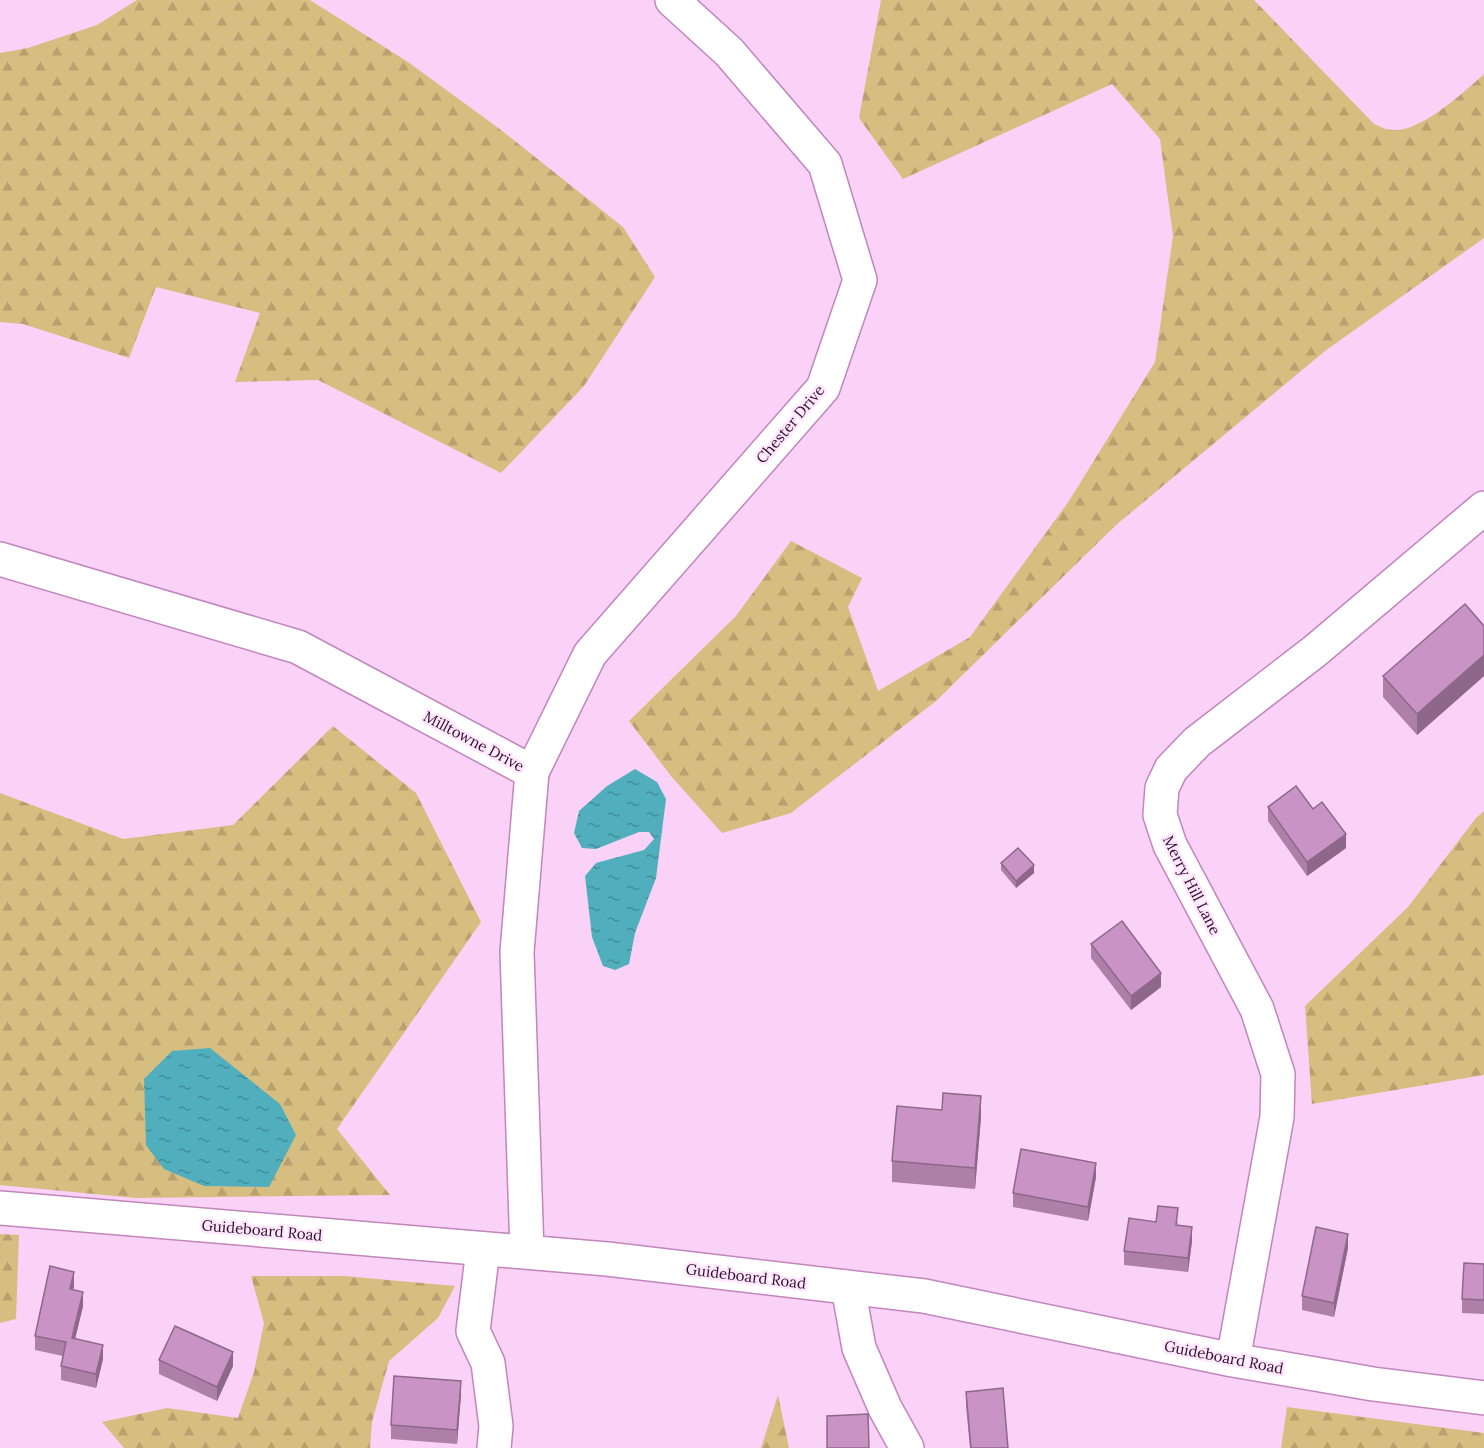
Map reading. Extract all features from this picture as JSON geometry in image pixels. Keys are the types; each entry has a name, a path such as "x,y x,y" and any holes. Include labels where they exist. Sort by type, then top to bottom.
{"street":[{"name":"Chester Drive","path":"532,772 590,654 823,388 860,280 825,164 729,52 672,0"},
{"name":"Merry Hill Lane","path":"1233,1360 1277,1117 1278,1074 1257,1009 1170,845 1160,815 1162,788 1171,769 1197,742 1315,651 1484,508"},
{"name":"Milltowne Drive","path":"0,559 298,647 532,772 517,952 527,1252"},
{"name":"Guideboard Road","path":"0,1208 607,1259 924,1296 1233,1360 1373,1384 1484,1398"},
{"path":"483,1249 473,1331 488,1363 496,1426 494,1448"},
{"path":"848,1287 859,1348 885,1408 907,1448"}],"green space":[{"path":"137,0 310,0 408,62 501,130 623,227 655,277 584,386 501,473 318,380 235,382 260,313 156,287 129,358 23,324 0,322 0,53 28,48 97,25"},
{"path":"881,0 1254,0 1374,124 1390,130 1403,129 1428,118 1484,74 1484,238 1325,351 1116,525 936,701 791,813 722,833 671,776 629,721 736,616 791,541 862,578 848,607 878,691 970,637 1069,501 1155,362 1173,236 1160,139 1112,84 903,179 859,118"},
{"path":"333,726 416,793 481,922 337,1129 390,1195 136,1198 0,1185 0,793 123,839 233,825"},
{"path":"1484,811 1484,1075 1312,1104 1305,1006 1408,907 1476,818"},
{"path":"0,1234 19,1235 16,1319 0,1323"},
{"path":"251,1276 344,1276 455,1286 438,1318 389,1361 372,1422 370,1448 124,1448 102,1422 167,1408 238,1418 254,1372 264,1323"},
{"path":"778,1395 789,1448 761,1448"},
{"path":"1287,1407 1484,1433 1484,1448 1281,1448"}],"water":[{"path":"635,769 657,782 666,799 656,878 635,933 629,964 615,970 603,966 592,937 585,876 596,863 644,850 654,839 649,832 639,832 596,849 582,848 574,833 579,811 607,786"},
{"path":"210,1048 280,1104 296,1135 269,1187 204,1186 164,1169 146,1145 144,1079 172,1051"}],"building":[{"path":"1465,604 1484,626 1484,655 1417,714 1383,676"},
{"path":"1296,786 1313,809 1322,802 1346,834 1307,862 1268,807"},
{"path":"1018,848 1034,865 1016,881 1001,863"},
{"path":"1122,921 1161,973 1131,996 1091,944"},
{"path":"943,1093 981,1096 975,1168 892,1161 897,1106 942,1110"},
{"path":"1021,1149 1096,1163 1088,1207 1013,1193"},
{"path":"1158,1206 1178,1208 1176,1225 1192,1227 1188,1258 1124,1251 1129,1218 1156,1222"},
{"path":"1316,1227 1348,1234 1334,1303 1302,1296"},
{"path":"1464,1263 1484,1264 1484,1300 1462,1299"},
{"path":"50,1266 74,1272 70,1289 83,1292 72,1338 103,1345 96,1374 61,1366 66,1342 35,1336"},
{"path":"175,1326 233,1352 217,1387 159,1360"},
{"path":"394,1376 461,1381 457,1430 391,1425"},
{"path":"1003,1388 1008,1448 971,1448 966,1392"},
{"path":"868,1414 869,1448 827,1448 827,1416"}]}
